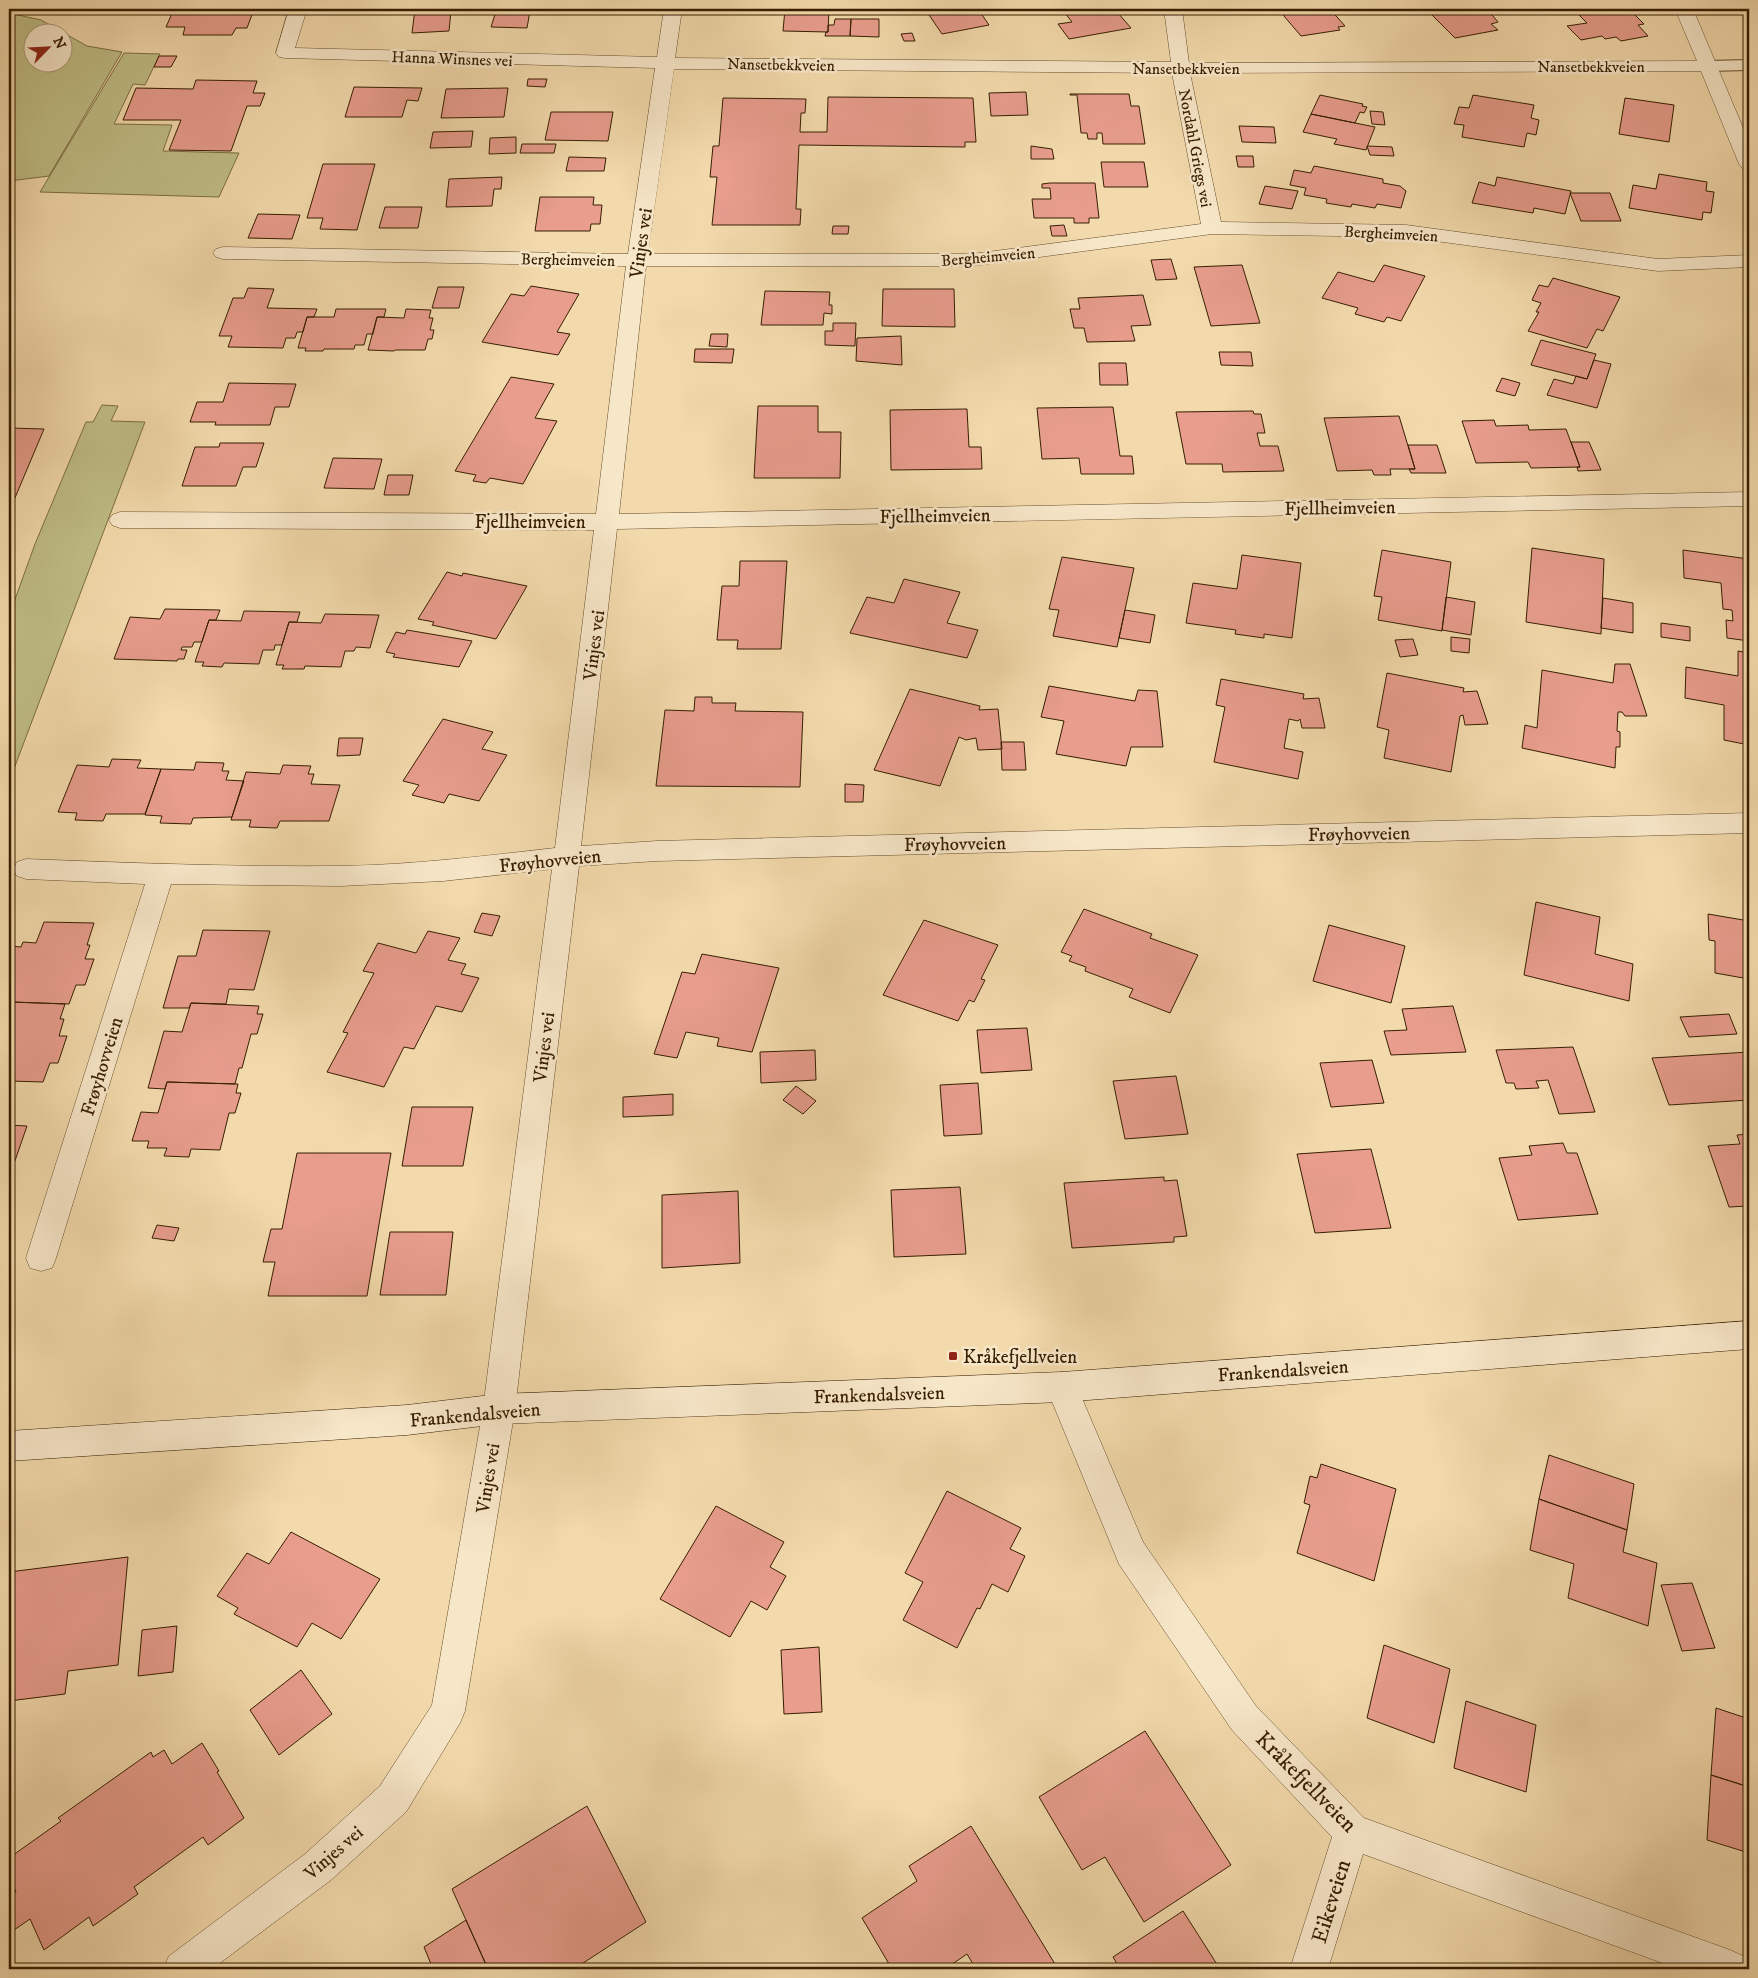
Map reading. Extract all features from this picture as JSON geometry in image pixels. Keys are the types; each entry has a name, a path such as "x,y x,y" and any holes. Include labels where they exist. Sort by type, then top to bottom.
{"street":[{"name":"Hanna Winsnes vei","path":"298,9 285,53 665,63"},
{"name":"Vinjes vei","path":"182,1969 318,1867 393,1799 448,1711 499,1409 608,522 637,260 673,9"},
{"name":"Nordahl Griegs vei","path":"1173,9 1181,68 1212,228"},
{"path":"1684,9 1706,66 1749,164"},
{"name":"Nansetbekkveien","path":"665,63 1181,68 1706,66"},
{"name":"Bergheimveien","path":"223,253 637,260 972,260 1212,228 1406,231 1658,265 1749,261"},
{"name":"Fjellheimveien","path":"120,520 608,522 1749,499"},
{"name":"Frøyhovveien","path":"26,869 161,874 360,875 443,871 567,857 657,851 1749,823"},
{"name":"Frøyhovveien","path":"41,1258 161,874"},
{"name":"Frankendalsveien","path":"9,1446 407,1420 499,1409 1062,1386 1749,1335"},
{"name":"Kråkefjellveien","path":"1062,1386 1130,1553 1244,1718 1352,1832 1730,1969"},
{"name":"Eikeveien","path":"1309,1969 1352,1832"}],"lane":[{"path":"1706,66 1749,65"}],"shaded area":[{"path":"9,13 45,22 22,22 22,72 72,72 72,38 87,46 122,52 49,176 9,181"},
{"path":"124,53 160,54 145,85 133,84 114,124 172,125 163,151 239,153 219,197 40,192"},
{"path":"102,405 118,406 111,421 145,422 9,782 9,616 35,544 86,422 93,422"}],"building":[{"path":"174,9 259,9 258,12 253,12 247,28 236,28 232,35 183,35 185,27 166,27"},
{"path":"415,9 449,9 451,11 449,31 412,33"},
{"path":"785,9 829,9 828,32 783,31"},
{"path":"925,9 978,9 989,25 942,34"},
{"path":"1068,9 1128,9 1130,11 1118,13 1131,28 1069,39 1058,24 1072,22 1065,13 1070,12"},
{"path":"1278,9 1330,9 1345,26 1338,27 1340,30 1301,36"},
{"path":"1426,9 1487,9 1498,22 1491,24 1498,30 1455,38"},
{"path":"1620,9 1625,14 1632,12 1644,24 1638,25 1648,36 1621,41 1616,37 1605,39 1602,36 1581,40 1567,26 1587,23 1579,15"},
{"path":"496,11 530,11 527,28 491,27"},
{"path":"835,19 851,19 850,36 825,36 826,32 828,32 828,25 834,25"},
{"path":"851,19 879,19 879,37 850,36"},
{"path":"912,33 915,41 904,41 901,34"},
{"path":"159,56 177,56 171,67 154,67"},
{"path":"528,79 547,79 545,87 527,86"},
{"path":"196,80 257,81 253,93 265,93 260,106 247,106 231,151 169,150 181,120 123,120 136,88 193,89"},
{"path":"354,87 422,88 418,101 407,100 402,117 345,117"},
{"path":"508,88 504,117 441,118 446,89"},
{"path":"1026,92 1028,115 991,116 989,93"},
{"path":"1070,94 1129,94 1131,106 1139,106 1145,144 1103,144 1102,133 1097,133 1097,139 1088,139 1087,133 1081,133 1077,95"},
{"path":"1320,95 1363,104 1362,106 1367,107 1364,113 1360,112 1355,123 1311,114"},
{"path":"1473,95 1534,105 1531,118 1539,120 1536,135 1527,133 1524,147 1462,137 1464,125 1454,124 1459,107 1469,108"},
{"path":"828,97 973,98 976,142 965,142 965,147 799,145 796,209 801,209 800,225 712,225 717,177 710,177 713,146 719,146 723,98 806,99 805,113 801,113 800,132 827,132"},
{"path":"1625,98 1674,105 1669,142 1619,134"},
{"path":"1370,111 1383,112 1385,125 1372,124"},
{"path":"551,112 613,112 608,141 545,140"},
{"path":"1311,114 1375,127 1366,150 1334,144 1337,139 1303,132"},
{"path":"1239,126 1274,127 1276,143 1242,142"},
{"path":"473,131 471,147 430,148 433,132"},
{"path":"516,137 516,153 489,154 490,138"},
{"path":"522,144 556,144 554,153 520,153"},
{"path":"1031,146 1052,149 1054,159 1031,159"},
{"path":"1367,146 1392,147 1394,156 1370,155"},
{"path":"1236,156 1253,156 1254,167 1238,167"},
{"path":"569,157 606,158 604,171 566,171"},
{"path":"1101,162 1144,162 1148,187 1104,187"},
{"path":"323,164 375,164 357,230 320,229 323,218 307,218"},
{"path":"1314,166 1383,179 1383,183 1400,186 1406,191 1401,208 1377,204 1375,208 1352,204 1351,207 1326,203 1327,199 1304,195 1306,188 1290,185 1294,170 1311,173"},
{"path":"1659,174 1707,182 1706,191 1714,192 1711,213 1703,212 1702,220 1629,208 1633,185 1656,189"},
{"path":"502,177 501,189 494,189 492,206 446,207 449,179"},
{"path":"1497,177 1571,191 1565,214 1534,208 1533,213 1472,203 1479,182 1495,186"},
{"path":"1095,183 1099,218 1089,218 1089,223 1074,223 1074,218 1034,218 1032,199 1051,199 1050,188 1042,188 1042,184"},
{"path":"1265,186 1298,191 1292,209 1259,204"},
{"path":"1570,193 1610,193 1621,221 1581,221"},
{"path":"540,197 594,197 593,205 602,205 600,224 591,224 590,231 535,231"},
{"path":"385,207 422,207 418,228 379,228"},
{"path":"258,214 300,215 292,239 248,238"},
{"path":"1064,225 1067,236 1052,236 1050,226"},
{"path":"833,226 849,226 848,234 832,234"},
{"path":"1171,259 1177,279 1156,280 1151,260"},
{"path":"1242,265 1260,323 1211,326 1194,267"},
{"path":"1384,265 1425,276 1401,321 1387,317 1384,322 1355,314 1358,308 1322,298 1338,272 1374,282"},
{"path":"1553,278 1620,297 1603,331 1597,329 1587,348 1528,331 1539,312 1536,312 1541,303 1532,300 1539,285 1548,287"},
{"path":"531,286 579,294 557,332 570,334 558,355 482,342 511,294 524,296"},
{"path":"438,287 464,287 459,308 432,308"},
{"path":"248,288 274,289 267,308 317,309 314,317 307,317 303,332 297,332 295,338 286,338 283,348 228,347 232,336 219,336 233,298 244,298"},
{"path":"883,289 954,289 955,327 882,326"},
{"path":"765,291 830,292 829,305 832,305 832,314 824,313 823,325 761,325"},
{"path":"1143,295 1151,325 1131,326 1135,341 1087,342 1084,328 1074,328 1070,309 1080,309 1078,298"},
{"path":"336,309 386,309 384,317 377,317 373,334 367,334 364,345 355,345 354,349 324,349 323,351 305,351 306,348 298,348 307,317 334,317"},
{"path":"406,309 431,310 429,318 433,318 430,330 434,330 432,339 428,339 425,350 368,350 377,317 404,318"},
{"path":"833,323 856,323 855,346 825,345 825,331 833,331"},
{"path":"711,334 728,334 727,347 709,346"},
{"path":"901,336 902,365 856,361 857,338"},
{"path":"1541,340 1596,354 1587,379 1531,365"},
{"path":"695,349 734,349 732,363 694,362"},
{"path":"1219,352 1251,352 1253,366 1221,365"},
{"path":"1594,360 1611,364 1597,408 1547,395 1554,379 1573,384 1576,376 1587,379"},
{"path":"1099,363 1126,363 1128,385 1100,385"},
{"path":"511,377 554,384 535,418 557,421 523,484 490,478 486,483 473,481 476,475 455,471"},
{"path":"1502,378 1520,383 1515,396 1496,391"},
{"path":"229,383 296,384 289,407 275,407 270,425 215,425 216,422 190,422 197,402 223,402"},
{"path":"758,406 818,406 818,432 841,432 840,478 754,478"},
{"path":"1113,407 1120,456 1132,456 1134,474 1081,474 1079,458 1042,459 1037,408"},
{"path":"967,409 969,447 981,447 982,469 891,470 890,410"},
{"path":"1253,411 1254,414 1261,414 1265,433 1257,433 1260,446 1278,446 1284,471 1223,472 1222,464 1186,464 1176,412"},
{"path":"1399,416 1415,469 1390,469 1391,475 1374,475 1372,470 1337,471 1324,418"},
{"path":"1494,420 1496,426 1528,425 1529,430 1566,429 1580,467 1531,468 1528,462 1476,463 1462,421"},
{"path":"9,428 44,429 9,512"},
{"path":"1571,442 1589,442 1601,470 1578,471 1577,467 1580,467"},
{"path":"220,443 264,443 256,467 243,467 236,486 182,486 195,447 219,447"},
{"path":"1408,445 1437,445 1446,473 1411,473 1409,469 1415,469"},
{"path":"333,458 382,459 374,489 324,488"},
{"path":"388,475 413,475 409,495 384,495"},
{"path":"1532,548 1604,559 1601,634 1526,622"},
{"path":"1382,550 1451,562 1442,631 1378,620 1382,597 1374,596"},
{"path":"1683,550 1749,559 1749,641 1727,638 1726,620 1733,621 1732,610 1723,609 1721,583 1684,578"},
{"path":"1242,555 1301,563 1292,638 1264,634 1264,638 1235,634 1236,630 1186,623 1193,583 1237,589"},
{"path":"1062,557 1134,568 1117,647 1053,636 1059,610 1049,609"},
{"path":"740,561 787,561 781,649 737,649 738,640 717,640 722,586 739,586"},
{"path":"447,572 462,576 463,573 527,586 496,639 432,625 434,622 418,619"},
{"path":"904,579 960,592 947,623 978,630 967,658 850,633 867,597 894,603"},
{"path":"1446,597 1475,602 1471,635 1442,630"},
{"path":"1603,598 1633,603 1633,633 1601,628"},
{"path":"165,609 220,610 216,620 209,620 202,642 194,642 192,647 182,647 181,650 187,650 184,659 178,659 177,661 114,659 130,617 160,619"},
{"path":"1125,610 1155,615 1150,643 1119,638"},
{"path":"244,611 300,612 297,622 289,622 282,645 275,645 274,650 263,650 259,664 224,663 222,667 202,666 204,662 195,662 209,620 241,621"},
{"path":"325,614 379,615 370,648 356,647 354,651 345,651 341,667 305,666 304,669 282,669 284,665 276,665 289,622 321,623"},
{"path":"1661,623 1690,627 1690,641 1661,637"},
{"path":"407,630 472,641 459,667 393,657 395,654 386,652 396,632 405,634"},
{"path":"1451,637 1470,639 1469,653 1451,651"},
{"path":"1413,639 1418,655 1400,657 1395,640"},
{"path":"1738,651 1749,653 1749,745 1724,740 1724,705 1685,698 1686,667 1738,676"},
{"path":"1615,664 1630,664 1647,716 1625,716 1622,712 1618,712 1617,731 1620,732 1620,747 1616,747 1615,768 1522,748 1525,725 1537,728 1542,670 1613,683"},
{"path":"1387,673 1464,688 1463,692 1477,691 1488,724 1465,725 1463,715 1460,716 1451,772 1384,758 1389,730 1377,727"},
{"path":"1221,679 1304,694 1303,699 1319,698 1325,728 1302,728 1300,719 1298,721 1289,719 1284,748 1303,752 1298,779 1214,762 1225,707 1216,705"},
{"path":"1049,686 1135,701 1138,690 1157,691 1163,747 1131,747 1126,766 1056,754 1064,721 1041,717"},
{"path":"910,689 980,706 979,710 998,709 1002,749 978,750 976,738 966,740 959,737 940,786 874,770"},
{"path":"695,697 712,697 712,703 736,703 735,711 803,712 800,787 656,786 665,710 694,711"},
{"path":"443,719 493,732 482,749 507,755 479,801 449,794 444,803 412,795 419,785 403,781"},
{"path":"339,738 363,738 360,755 337,756"},
{"path":"1001,742 1024,742 1026,770 1002,770"},
{"path":"112,759 141,760 137,768 161,769 145,814 106,814 103,821 75,820 77,813 58,812 77,765 109,767"},
{"path":"196,762 224,763 222,771 229,771 226,780 244,781 232,817 193,818 191,824 160,823 162,816 145,815 161,769 194,770"},
{"path":"283,765 311,766 308,774 314,774 311,784 340,785 329,821 280,821 277,828 249,827 251,820 231,820 246,772 280,774"},
{"path":"845,784 864,785 863,802 845,802"},
{"path":"1536,902 1600,917 1595,954 1633,964 1629,1001 1524,975"},
{"path":"1084,909 1152,934 1150,938 1198,955 1170,1013 1129,997 1133,989 1085,971 1086,967 1069,961 1072,956 1061,952"},
{"path":"482,913 500,916 492,936 474,932"},
{"path":"1708,914 1749,921 1749,979 1715,973 1715,941 1709,940"},
{"path":"924,920 998,945 981,979 985,980 974,1002 969,1000 958,1021 883,995"},
{"path":"44,922 94,923 85,959 94,959 85,985 76,985 69,1004 9,1002 9,980 12,971 9,971 10,946 21,947 23,942 36,943"},
{"path":"1329,925 1405,946 1391,1003 1313,981"},
{"path":"203,930 270,931 254,990 229,989 226,1004 191,1003 189,1008 163,1008 178,956 196,956"},
{"path":"428,931 460,938 448,960 466,964 461,974 479,978 462,1012 436,1006 414,1049 404,1047 384,1087 327,1072 348,1033 343,1032 374,973 363,971 378,943 416,953"},
{"path":"702,954 779,968 752,1052 717,1046 719,1038 686,1032 677,1058 654,1054 682,972 695,974"},
{"path":"14,1002 65,1004 60,1019 64,1019 59,1036 67,1036 58,1063 50,1063 43,1082 9,1081 9,1017"},
{"path":"191,1003 259,1006 257,1014 263,1014 257,1034 251,1034 242,1068 239,1068 235,1084 167,1082 165,1089 148,1088 164,1031 182,1032"},
{"path":"1453,1006 1466,1052 1391,1055 1384,1031 1407,1030 1402,1009"},
{"path":"1729,1014 1737,1034 1689,1037 1680,1017"},
{"path":"1027,1028 1032,1070 981,1073 977,1030"},
{"path":"1573,1047 1595,1112 1559,1114 1548,1080 1536,1081 1539,1088 1516,1089 1514,1083 1506,1083 1496,1050"},
{"path":"815,1050 816,1080 761,1083 760,1052"},
{"path":"1749,1052 1749,1100 1669,1105 1652,1058"},
{"path":"1372,1060 1384,1103 1331,1107 1320,1063"},
{"path":"1176,1076 1188,1134 1125,1139 1113,1081"},
{"path":"167,1082 238,1084 236,1093 241,1093 235,1113 229,1113 220,1150 191,1149 189,1157 164,1156 167,1148 147,1148 149,1141 132,1141 141,1112 158,1113"},
{"path":"978,1083 982,1134 944,1136 940,1085"},
{"path":"796,1086 816,1101 803,1114 783,1100"},
{"path":"673,1094 673,1115 623,1117 623,1097"},
{"path":"412,1107 473,1107 463,1166 402,1166"},
{"path":"9,1125 27,1126 9,1178"},
{"path":"1749,1134 1749,1206 1729,1207 1708,1146 1740,1144 1737,1135"},
{"path":"1563,1143 1567,1153 1577,1153 1598,1214 1518,1220 1499,1158 1532,1155 1529,1146"},
{"path":"1371,1149 1391,1228 1315,1233 1297,1154"},
{"path":"297,1153 391,1153 367,1296 268,1296 275,1262 263,1262 271,1229 282,1229"},
{"path":"1164,1177 1164,1181 1177,1180 1187,1236 1174,1237 1174,1242 1072,1248 1064,1183"},
{"path":"960,1187 966,1254 894,1257 891,1190"},
{"path":"738,1191 740,1263 662,1268 662,1195"},
{"path":"157,1225 179,1228 174,1241 152,1238"},
{"path":"390,1232 453,1232 446,1295 380,1295"},
{"path":"1549,1455 1634,1484 1627,1530 1539,1499"},
{"path":"1321,1464 1396,1489 1374,1581 1297,1553 1310,1505 1304,1503 1310,1476 1317,1478"},
{"path":"947,1491 1021,1528 1010,1549 1025,1556 1008,1592 992,1584 980,1609 977,1608 957,1648 903,1620 923,1582 905,1573"},
{"path":"1539,1499 1627,1530 1623,1552 1657,1563 1648,1626 1568,1598 1574,1564 1530,1550"},
{"path":"716,1506 784,1542 770,1567 786,1576 767,1610 751,1601 730,1637 660,1599"},
{"path":"291,1532 380,1579 341,1639 312,1623 297,1647 234,1614 238,1608 217,1596 247,1553 269,1564"},
{"path":"128,1557 118,1665 68,1671 65,1694 9,1701 9,1572"},
{"path":"1692,1583 1715,1648 1682,1651 1661,1585"},
{"path":"177,1626 173,1672 138,1676 142,1630"},
{"path":"1384,1645 1450,1669 1434,1743 1367,1718"},
{"path":"819,1647 822,1712 784,1714 781,1650"},
{"path":"301,1670 332,1714 279,1755 250,1710"},
{"path":"1466,1701 1536,1725 1526,1792 1454,1768"},
{"path":"1716,1708 1749,1719 1749,1787 1711,1775"},
{"path":"1145,1731 1231,1865 1144,1922 1105,1857 1082,1870 1039,1797"},
{"path":"202,1743 244,1818 208,1845 203,1837 134,1887 138,1894 93,1926 89,1917 44,1950 30,1919 14,1930 9,1920 9,1897 16,1892 9,1876 9,1858 61,1821 58,1818 151,1752 153,1757 164,1750 172,1764"},
{"path":"1711,1775 1749,1787 1749,1853 1707,1840"},
{"path":"587,1806 646,1922 574,1969 488,1969 452,1889"},
{"path":"971,1826 1058,1969 976,1969 967,1954 945,1969 892,1969 862,1918 917,1881 909,1866"},
{"path":"1183,1911 1220,1969 1120,1969 1113,1957"},
{"path":"466,1920 488,1969 433,1969 424,1947"}],"place":[{"name":"Kråkefjellveien","path":"953,1356"}]}
